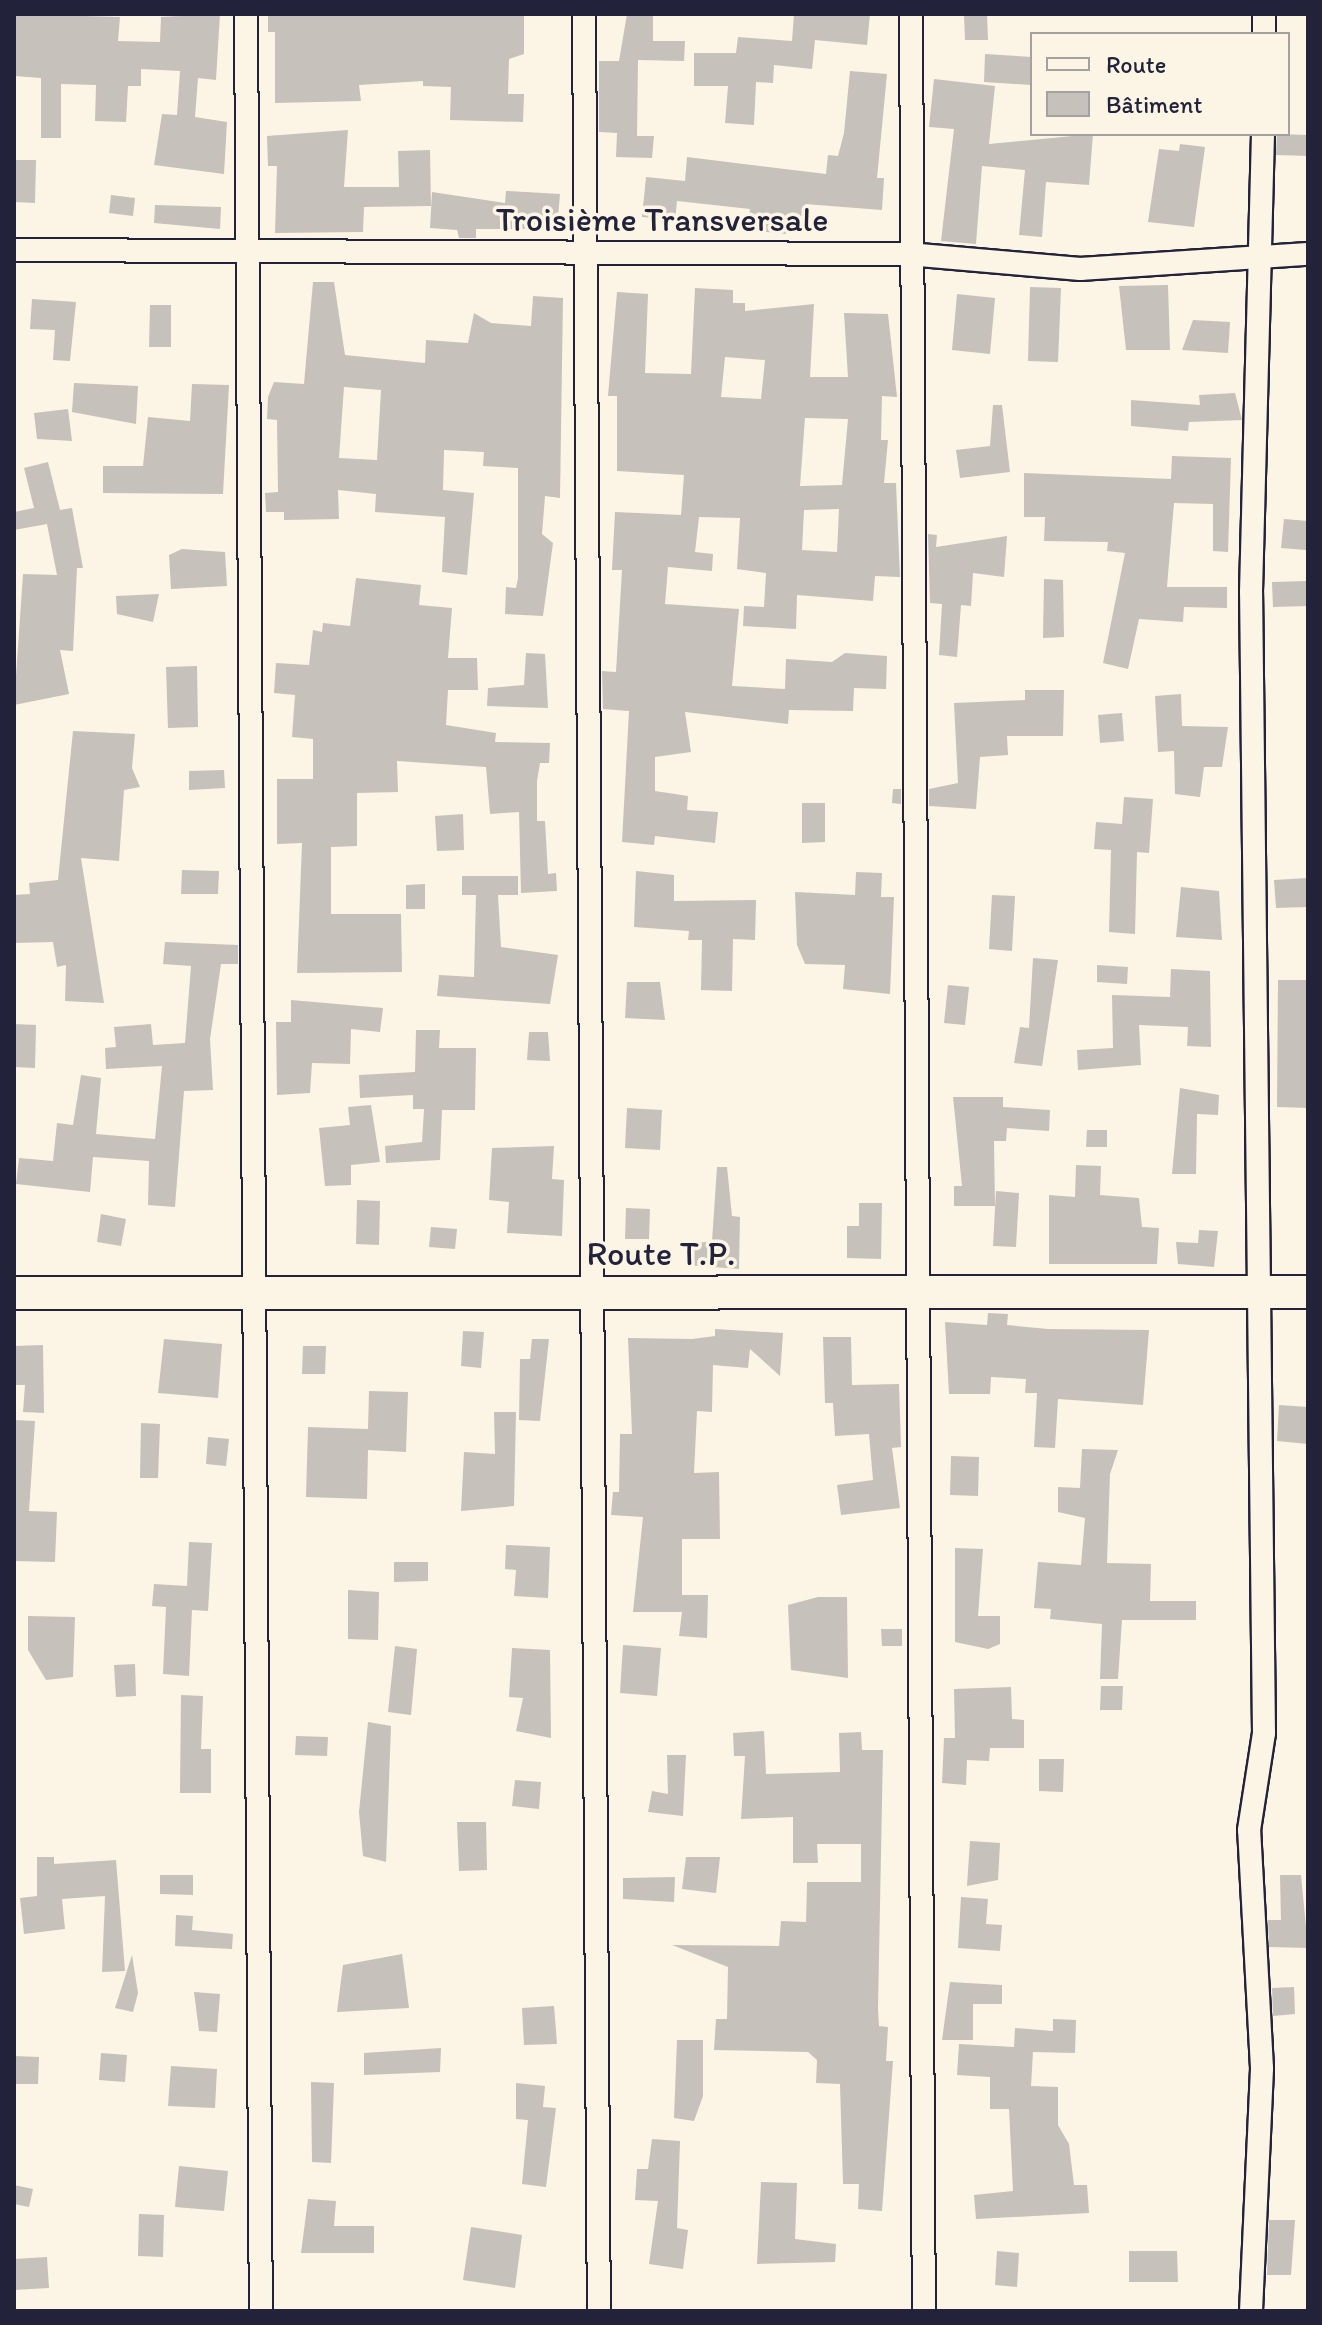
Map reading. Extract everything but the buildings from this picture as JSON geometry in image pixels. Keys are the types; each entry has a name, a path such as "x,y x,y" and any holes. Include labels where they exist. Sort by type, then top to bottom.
{"street":[{"path":"246,14 261,2311"},
{"path":"584,14 599,2311"},
{"path":"911,14 908,254 924,1290 924,2311"},
{"path":"1251,2311 1262,2068 1249,1830 1264,1733 1256,1291 1251,592 1263,136"},
{"name":"Troisième Transversale","path":"14,250 586,255 908,254 1080,269 1262,254 1308,254"},
{"name":"Route T.P.","path":"14,1293 254,1297 924,1290 1308,1292"}]}
